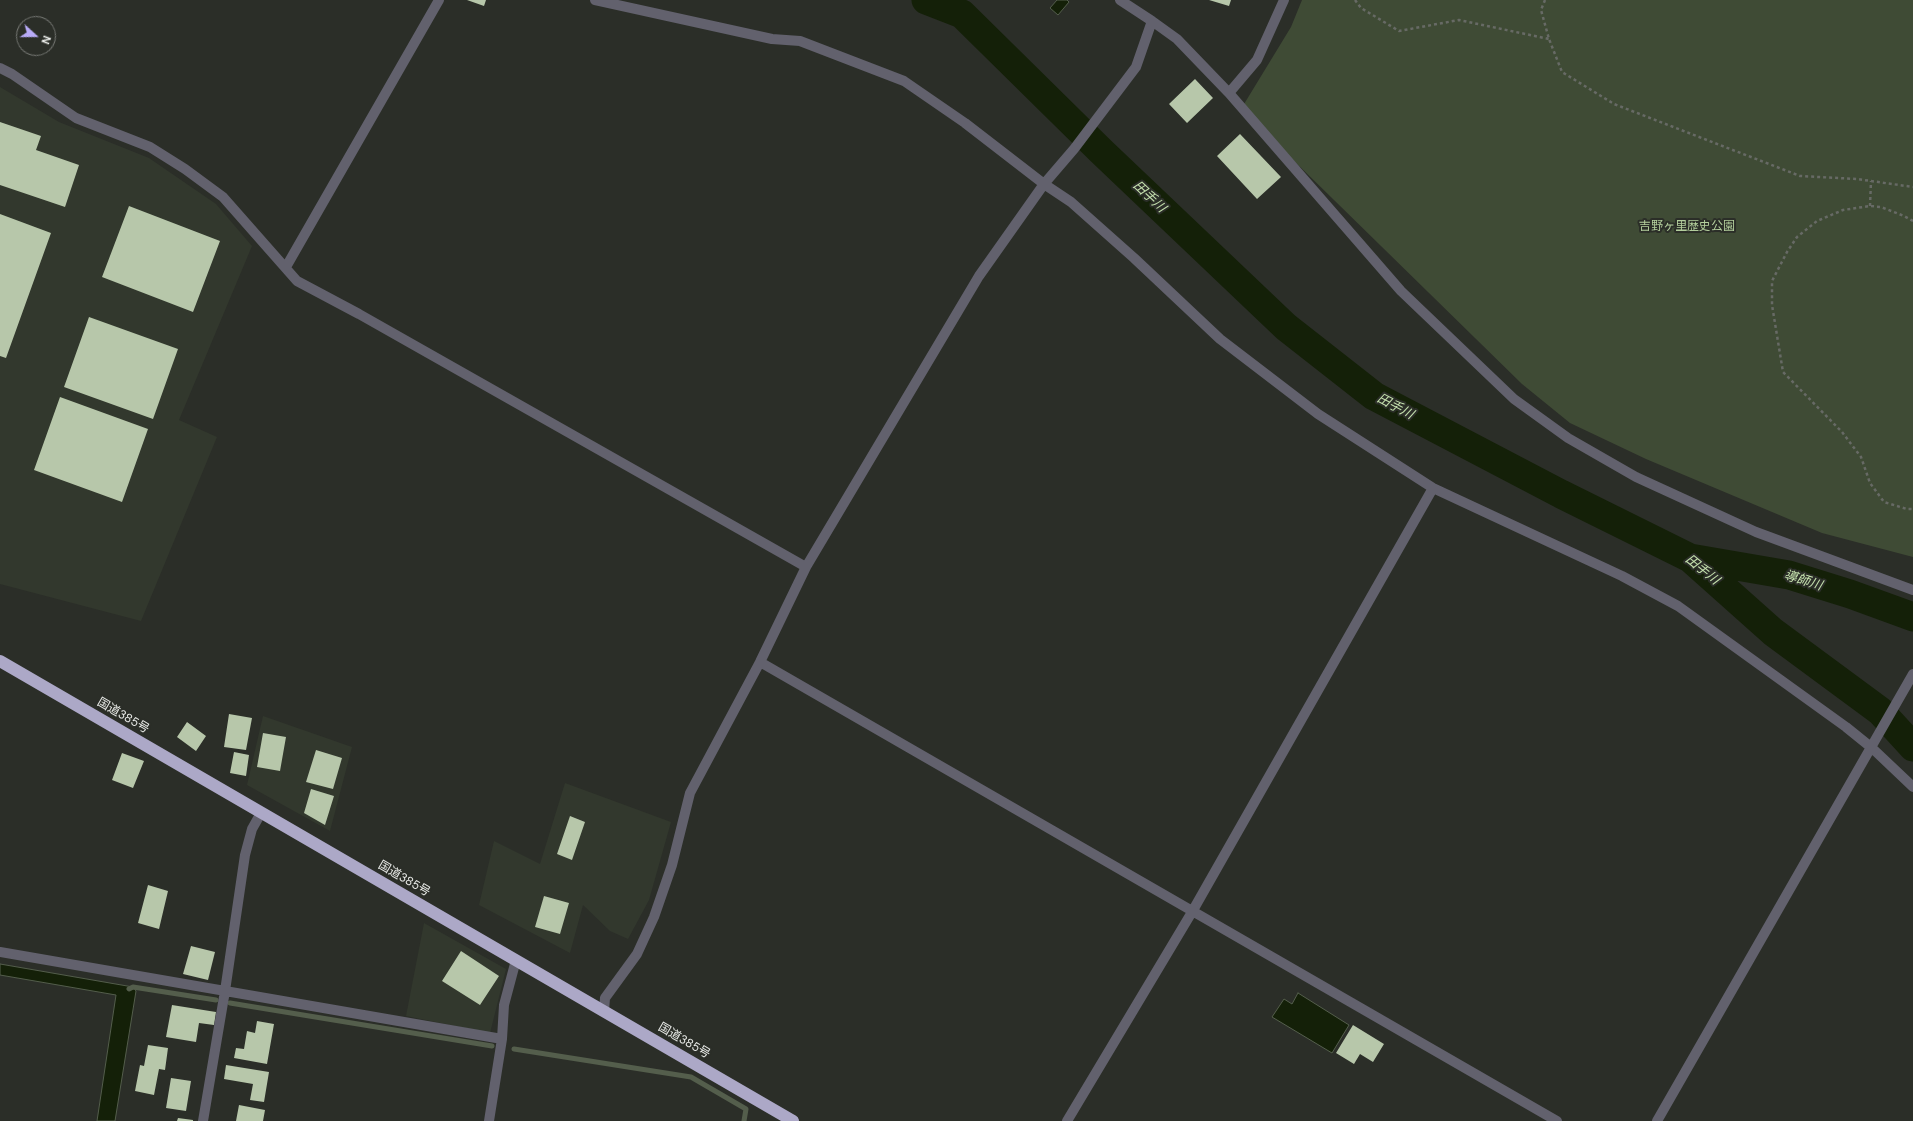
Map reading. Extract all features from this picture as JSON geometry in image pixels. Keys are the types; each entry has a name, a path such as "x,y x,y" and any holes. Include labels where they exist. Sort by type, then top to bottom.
{"highway":[{"name":"国道385号","path":"0,661 793,1121"}],"street":[{"path":"286,267 439,0"},
{"path":"596,0 772,39 800,41 904,81 965,123 1044,184 1071,202 1134,258 1220,340 1318,414 1433,488 1622,576 1678,606 1846,727 1872,748 1913,787"},
{"path":"1120,0 1177,39 1229,93 1401,291 1514,399 1526,408 1568,438 1636,477 1756,532 1913,590"},
{"path":"1229,93 1257,60 1284,0"},
{"path":"604,1011 605,998 636,954 654,917 672,865 690,793 760,662 806,567 979,276 1044,184 1074,149 1136,67 1152,21"},
{"path":"0,68 12,74 76,118 150,147 185,168 223,197 297,281 414,345 806,567"},
{"path":"1067,1121 1192,912 1433,488"},
{"path":"760,662 1556,1121"},
{"path":"1657,1121 1913,674"},
{"path":"203,1121 226,991 245,854 252,829 261,813"},
{"path":"0,952 502,1039"},
{"path":"489,1121 502,1039 504,1005 516,960"}],"path":[{"path":"1355,0 1361,8 1400,31 1459,20 1549,39"},
{"path":"1546,0 1541,10 1549,39 1562,72 1614,104 1800,176 1870,181 1913,187"},
{"path":"1870,181 1870,206"},
{"path":"1913,221 1881,207 1870,206 1843,210 1817,221 1797,237 1772,281 1772,305 1783,372 1842,432 1861,457 1870,483 1884,502 1907,509 1913,508"}],"shaded area":[{"path":"1057,0 1067,0 1069,2 1058,15 1050,8"},
{"path":"0,87 59,122 149,158 216,204 252,246 179,420 217,437 141,621 0,584"},
{"path":"263,716 352,747 330,831 247,785"},
{"path":"565,783 671,822 649,900 628,939 610,931 583,905 570,953 479,905 494,841 540,864"},
{"path":"424,923 506,969 490,1033 406,1016"},
{"path":"0,964 133,987 136,991 115,1121 97,1121 116,995 0,975"},
{"path":"1298,993 1349,1025 1332,1053 1272,1017 1284,999 1292,1004"}],"green space":[{"name":"吉野ヶ里歴史公園","path":"1302,0 1913,0 1913,557 1822,533 1646,459 1570,423 1522,384 1241,109 1291,27"}],"building":[{"path":"467,0 486,0 484,6"},
{"path":"1209,0 1231,0 1229,6"},
{"path":"1195,79 1213,98 1187,123 1169,104"},
{"path":"0,122 41,136 36,150 79,165 65,207 0,185"},
{"path":"1240,134 1281,177 1257,199 1217,156"},
{"path":"129,206 220,241 193,312 102,277"},
{"path":"0,214 51,233 6,358 0,356"},
{"path":"89,317 178,349 153,419 64,387"},
{"path":"60,397 148,429 122,502 34,470"},
{"path":"229,714 252,718 246,750 224,747"},
{"path":"187,722 206,736 196,751 177,737"},
{"path":"263,733 286,737 280,771 257,767"},
{"path":"316,750 342,758 333,789 306,782"},
{"path":"234,752 249,755 246,776 230,773"},
{"path":"122,753 144,761 133,788 112,780"},
{"path":"311,789 334,796 325,825 304,813"},
{"path":"570,816 585,822 572,860 557,854"},
{"path":"148,885 168,891 159,929 138,923"},
{"path":"544,896 569,903 560,934 535,927"},
{"path":"191,946 215,952 208,980 183,974"},
{"path":"461,951 499,976 480,1005 442,981"},
{"path":"172,1005 216,1012 214,1025 199,1023 196,1042 166,1037"},
{"path":"257,1021 274,1024 267,1064 234,1058 236,1048 244,1049 247,1031 255,1033"},
{"path":"1353,1025 1384,1044 1373,1062 1360,1054 1354,1064 1336,1053"},
{"path":"148,1045 168,1048 165,1070 159,1069 154,1095 135,1091 140,1065 144,1066"},
{"path":"226,1065 269,1072 264,1102 250,1100 253,1084 224,1079"},
{"path":"171,1078 191,1081 186,1111 166,1108"},
{"path":"239,1105 265,1110 263,1121 236,1121"},
{"path":"178,1118 193,1120 193,1121 177,1121"}],"waterway":[{"name":"田手川","path":"926,0 962,14 1101,151 1286,327 1374,396 1561,494 1690,558 1773,632 1880,711 1913,747"},
{"name":"導師川","path":"1690,558 1789,575 1850,594 1913,617"},
{"path":"129,989 133,987 216,1000"},
{"path":"230,1003 492,1046"},
{"path":"514,1049 691,1077 746,1109 744,1121"}]}
